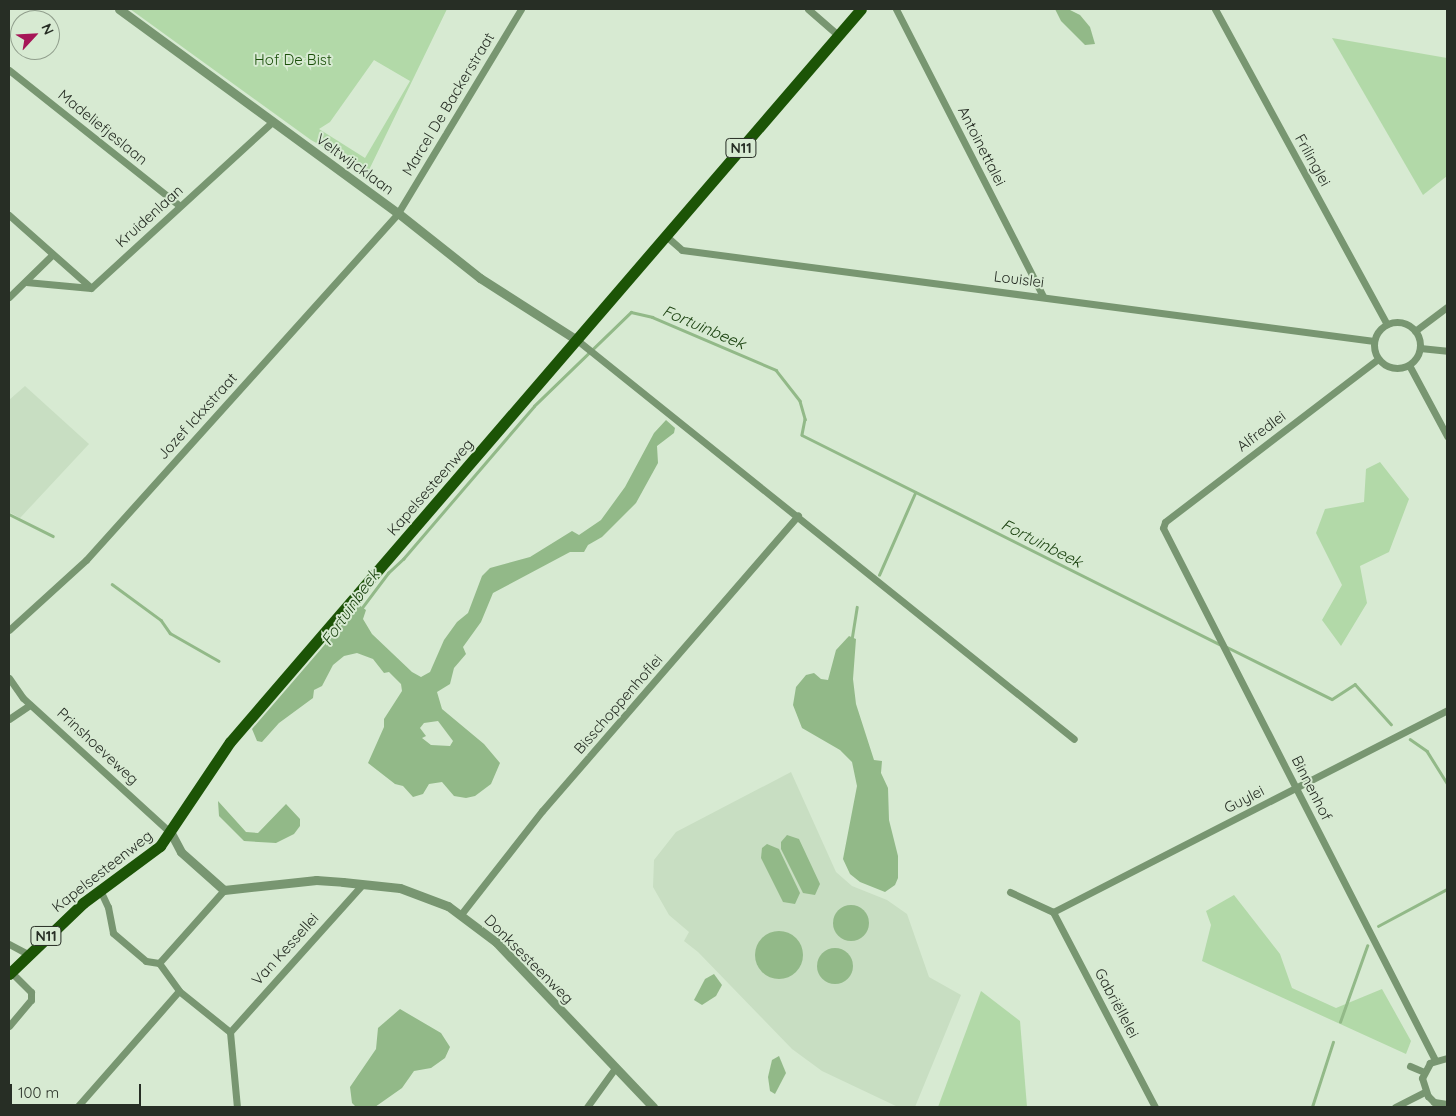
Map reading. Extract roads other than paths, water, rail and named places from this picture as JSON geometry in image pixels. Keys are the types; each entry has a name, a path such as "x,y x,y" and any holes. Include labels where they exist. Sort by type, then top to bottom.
{"main road":[{"name":"Kapelsesteenweg","path":"10,973 28,954 100,890 154,851 171,833 216,758 861,9"}],"street":[{"name":"Veltwijcklaan","path":"119,9 398,213 480,278 577,340"},
{"name":"Marcel De Backerstraat","path":"398,213 521,9"},
{"path":"808,9 838,35"},
{"name":"Antoinettalei","path":"896,9 1043,296"},
{"name":"Frilinglei","path":"1216,9 1387,324"},
{"name":"Madeliefjeslaan","path":"9,70 180,206"},
{"name":"Kruidenlaan","path":"91,288 273,121"},
{"name":"Jozef Ickxstraat","path":"9,630 86,560 398,213"},
{"path":"9,216 91,288"},
{"name":"Louislei","path":"666,236 682,250 1374,341"},
{"path":"9,297 52,255"},
{"path":"26,282 91,288"},
{"path":"1415,331 1447,307"},
{"path":"1402,322 1415,331 1420,348 1408,365 1392,368 1378,359 1374,341 1387,324 1402,322"},
{"path":"577,340 798,515 1074,739"},
{"path":"1420,348 1447,351"},
{"name":"Alfredlei","path":"1164,528 1165,522 1378,359"},
{"path":"1408,365 1447,436"},
{"name":"Bisschoppenhoflei","path":"462,913 542,811 798,515"},
{"name":"Binnenhof","path":"1164,528 1436,1060"},
{"name":"Prinshoeveweg","path":"9,678 30,705 171,833"},
{"path":"9,719 30,705"},
{"name":"Guylei","path":"1053,912 1447,710"},
{"path":"159,963 224,890 181,852 171,833"},
{"name":"Donksesteenweg","path":"224,890 316,880 362,884 425,895 462,913 496,942 653,1107"},
{"name":"Van Kessellei","path":"230,1032 362,884"},
{"path":"100,890 108,907 113,933 146,961 159,963 180,991 230,1032 237,1107"},
{"path":"1010,892 1053,912"},
{"name":"Gabriëllelei","path":"1053,912 1155,1107"},
{"path":"9,944 28,954"},
{"name":"Kapelsesteenweg","path":"9,1026 31,1000 31,992 10,973"},
{"path":"77,1107 180,991"},
{"path":"1447,1058 1436,1060 1424,1072 1425,1092 1434,1102 1447,1104"},
{"path":"1410,1066 1424,1072"},
{"path":"587,1107 616,1067"},
{"path":"1394,1107 1425,1092"}],"waterway":[{"name":"Fortuinbeek","path":"361,609 388,573 403,559 534,406 631,312 652,317 776,370 800,401 805,419 802,435 1220,644"},
{"path":"879,575 915,493"},
{"name":"Fortuinbeek","path":"9,514 53,536"},
{"name":"Fortuinbeek","path":"112,584 161,620 170,633 219,661"},
{"path":"852,637 857,607"},
{"path":"1225,646 1332,699 1355,684 1391,724"},
{"path":"1410,739 1427,751 1447,783"},
{"path":"1378,926 1447,889"},
{"path":"1340,1022 1367,946"},
{"path":"1312,1107 1333,1042"}],"park label":[{"name":"Hof De Bist","path":"293,60"}]}
